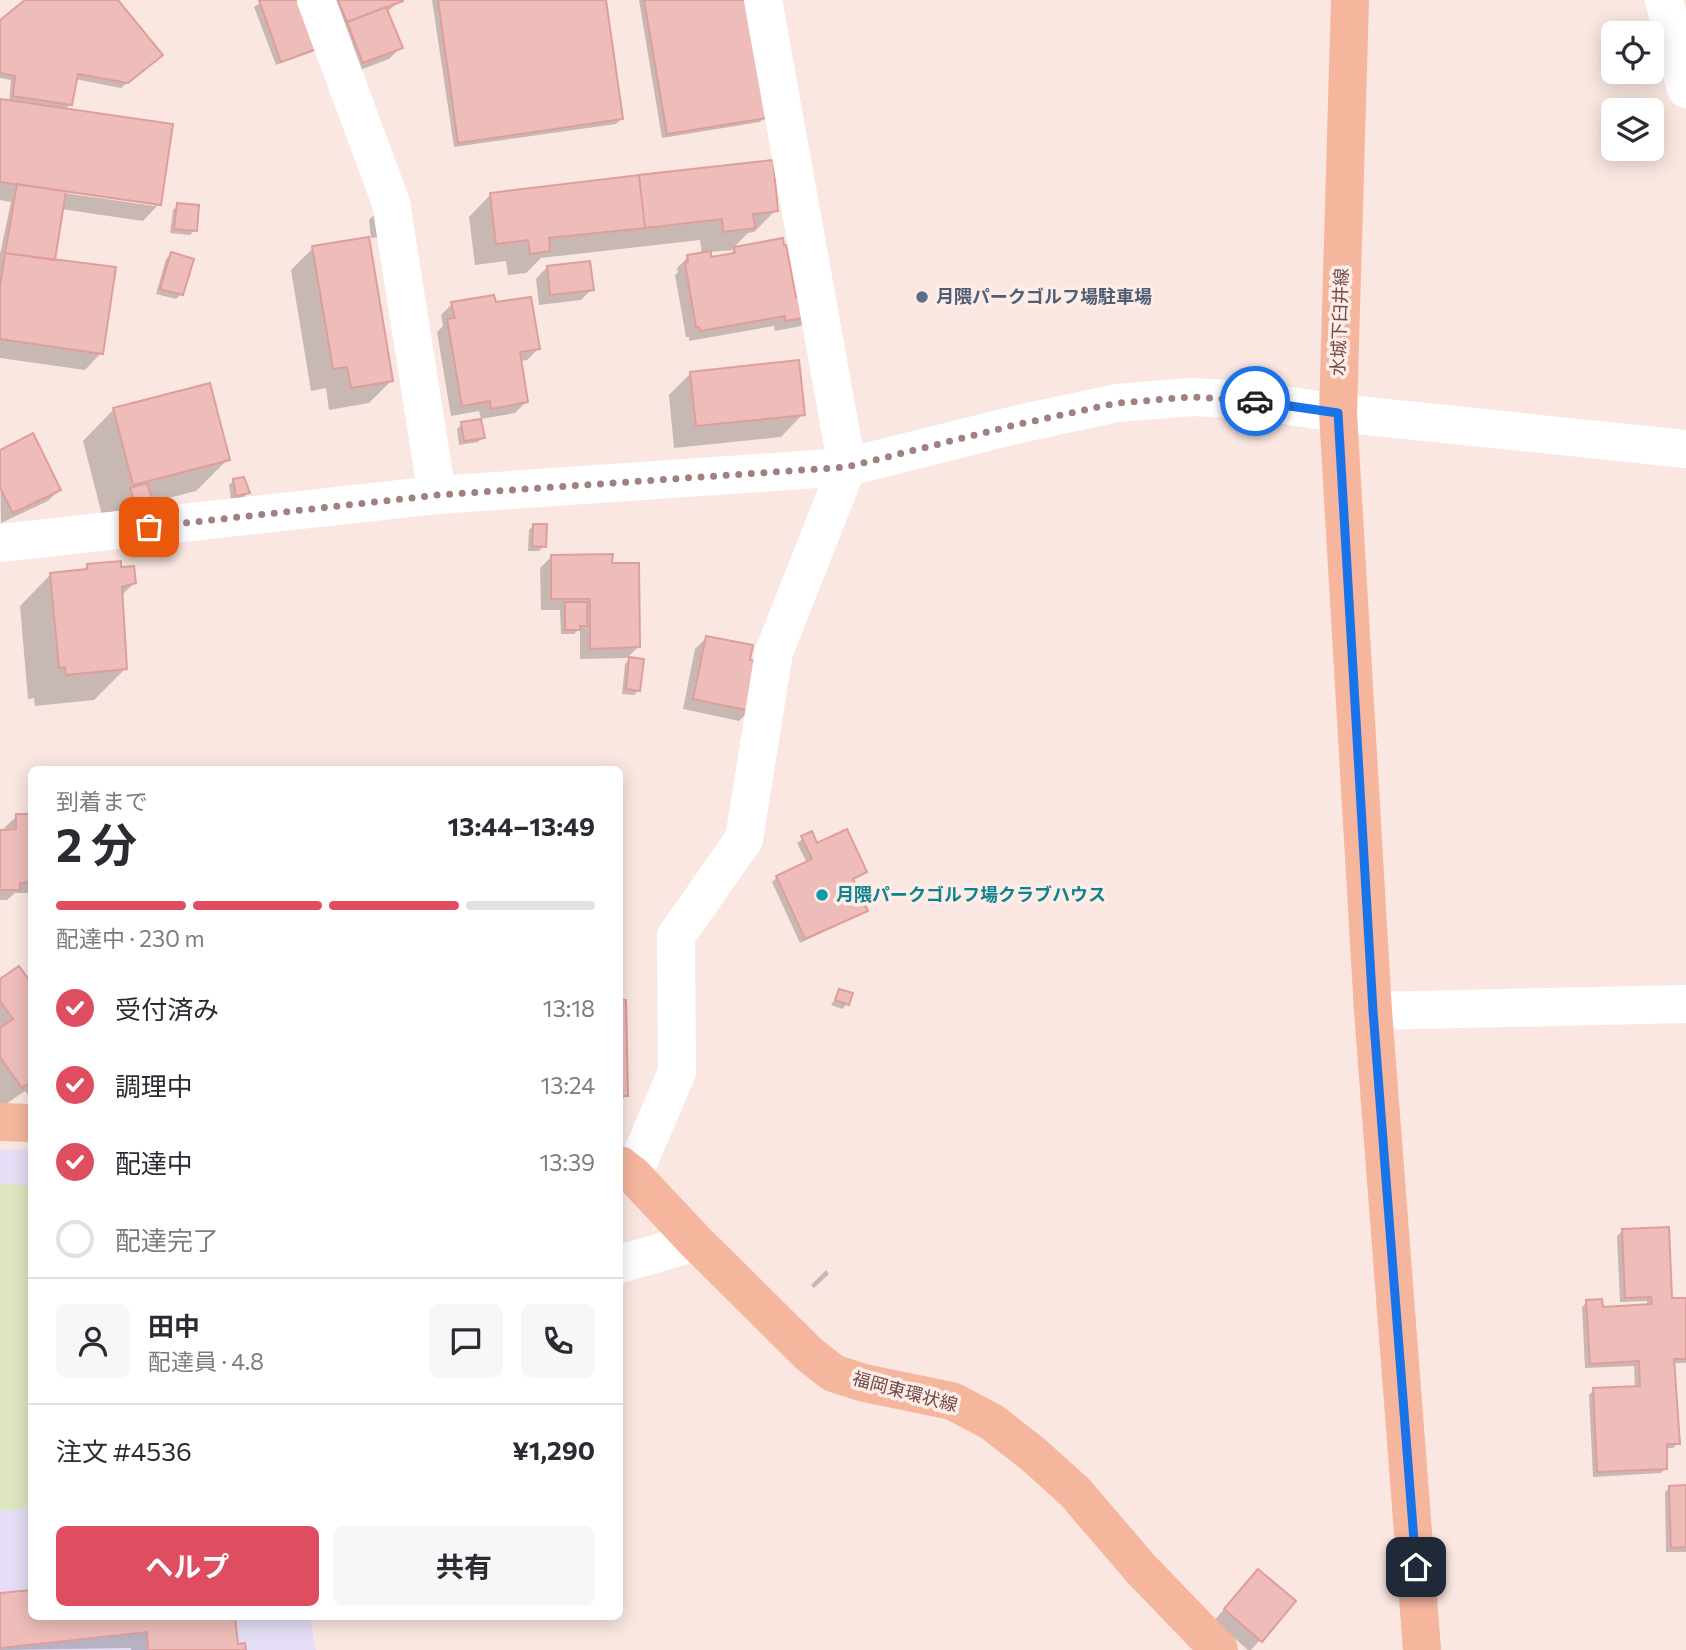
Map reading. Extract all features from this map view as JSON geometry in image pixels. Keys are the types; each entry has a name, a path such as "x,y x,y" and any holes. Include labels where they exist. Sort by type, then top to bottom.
{"main road":[{"name":"水城下臼井線","path":"1350,0 1338,413 1373,1011 1422,1650"},
{"path":"0,1122 28,1123"},
{"name":"福岡東環状線","path":"626,1170 809,1354 832,1373 864,1383 952,1401 992,1422 1075,1492 1141,1569 1219,1650"}],"street":[{"path":"316,0 391,203 438,495"},
{"path":"626,1170 677,1072 676,936 744,839 774,652 847,467 763,0"},
{"path":"1664,0 1686,89"},
{"path":"0,543 438,495 847,467 1015,425 1117,403 1192,397 1250,400 1338,413 1686,449"},
{"path":"1373,1011 1686,1004"},
{"path":"623,1263 696,1242"}],"shaded area":[{"path":"0,1149 28,1150 28,1620 311,1620 316,1650 0,1650"}],"green space":[{"path":"0,1183 28,1186 28,1507 0,1511"}],"building":[{"path":"25,0 118,0 163,55 128,83 78,74 72,105 13,96 15,76 0,73 0,20"},
{"path":"259,0 305,0 322,47 281,62"},
{"path":"338,0 403,0 403,1 347,22"},
{"path":"438,0 606,0 623,119 458,143"},
{"path":"644,0 747,0 767,118 667,134"},
{"path":"386,7 403,48 363,63 347,22"},
{"path":"0,99 173,124 161,205 0,182"},
{"path":"773,160 778,211 753,214 755,228 723,232 722,219 645,228 639,175"},
{"path":"639,175 645,228 549,238 550,251 530,254 528,240 496,244 490,193"},
{"path":"17,184 66,191 55,260 5,253"},
{"path":"177,203 199,205 197,231 174,229"},
{"path":"369,237 393,381 351,388 347,367 333,369 312,246"},
{"path":"783,238 796,297 810,294 814,316 785,321 785,316 700,331 699,327 696,327 685,263 688,262 687,255 711,251 711,257 735,253 734,247"},
{"path":"171,252 194,259 183,295 160,289"},
{"path":"5,253 116,267 103,354 0,339 0,286"},
{"path":"590,261 594,290 550,295 547,266"},
{"path":"494,295 496,302 531,297 540,349 520,352 528,402 491,409 490,401 462,406 447,319 455,318 451,302"},
{"path":"799,360 805,415 696,426 690,372"},
{"path":"210,383 230,460 133,485 113,408"},
{"path":"481,419 485,438 464,441 461,422"},
{"path":"33,433 61,490 13,513 0,488 0,450"},
{"path":"244,477 250,493 236,496 233,479"},
{"path":"147,483 152,498 135,503 130,488"},
{"path":"533,524 547,524 546,547 532,546"},
{"path":"613,554 612,563 639,563 640,647 590,649 590,599 551,599 551,555"},
{"path":"121,561 121,567 134,566 136,583 122,587 127,669 66,675 65,667 59,668 50,573 87,569 87,564"},
{"path":"565,602 587,602 587,626 580,626 580,630 565,630"},
{"path":"706,636 753,645 750,660 761,662 751,711 693,699"},
{"path":"629,657 644,659 640,691 626,689"},
{"path":"16,814 28,814 28,882 20,883 20,890 0,890 0,830 16,829"},
{"name":"月隈パークゴルフ場クラブハウス","path":"847,829 867,872 853,879 868,911 805,939 776,876 812,859 801,836 812,831 817,843"},
{"path":"19,966 28,978 28,1084 22,1088 0,1057 0,1028 13,1019 0,1001 0,979"},
{"path":"839,989 853,993 849,1005 835,1000"},
{"path":"623,1000 626,1000 628,1096 623,1096"},
{"path":"1669,1227 1672,1298 1686,1298 1686,1359 1674,1359 1680,1444 1667,1444 1667,1469 1597,1472 1593,1388 1640,1386 1639,1361 1590,1364 1586,1300 1602,1299 1603,1307 1652,1304 1651,1297 1625,1298 1622,1229"},
{"path":"1686,1485 1686,1547 1671,1548 1669,1486"},
{"path":"1258,1569 1296,1601 1262,1642 1224,1609"},
{"path":"28,1590 28,1620 235,1620 238,1644 245,1643 246,1650 148,1650 147,1632 0,1648 0,1593"}],"way so far":[{"path":"149,527 438,495 847,467 1015,425 1117,403 1192,397 1255,401"}],"place":[{"name":"月隈パークゴルフ場駐車場","path":"922,297"},
{"name":"月隈パークゴルフ場クラブハウス","path":"822,895"}],"route":[{"path":"1255,401 1338,413 1373,1011 1416,1567"}]}
